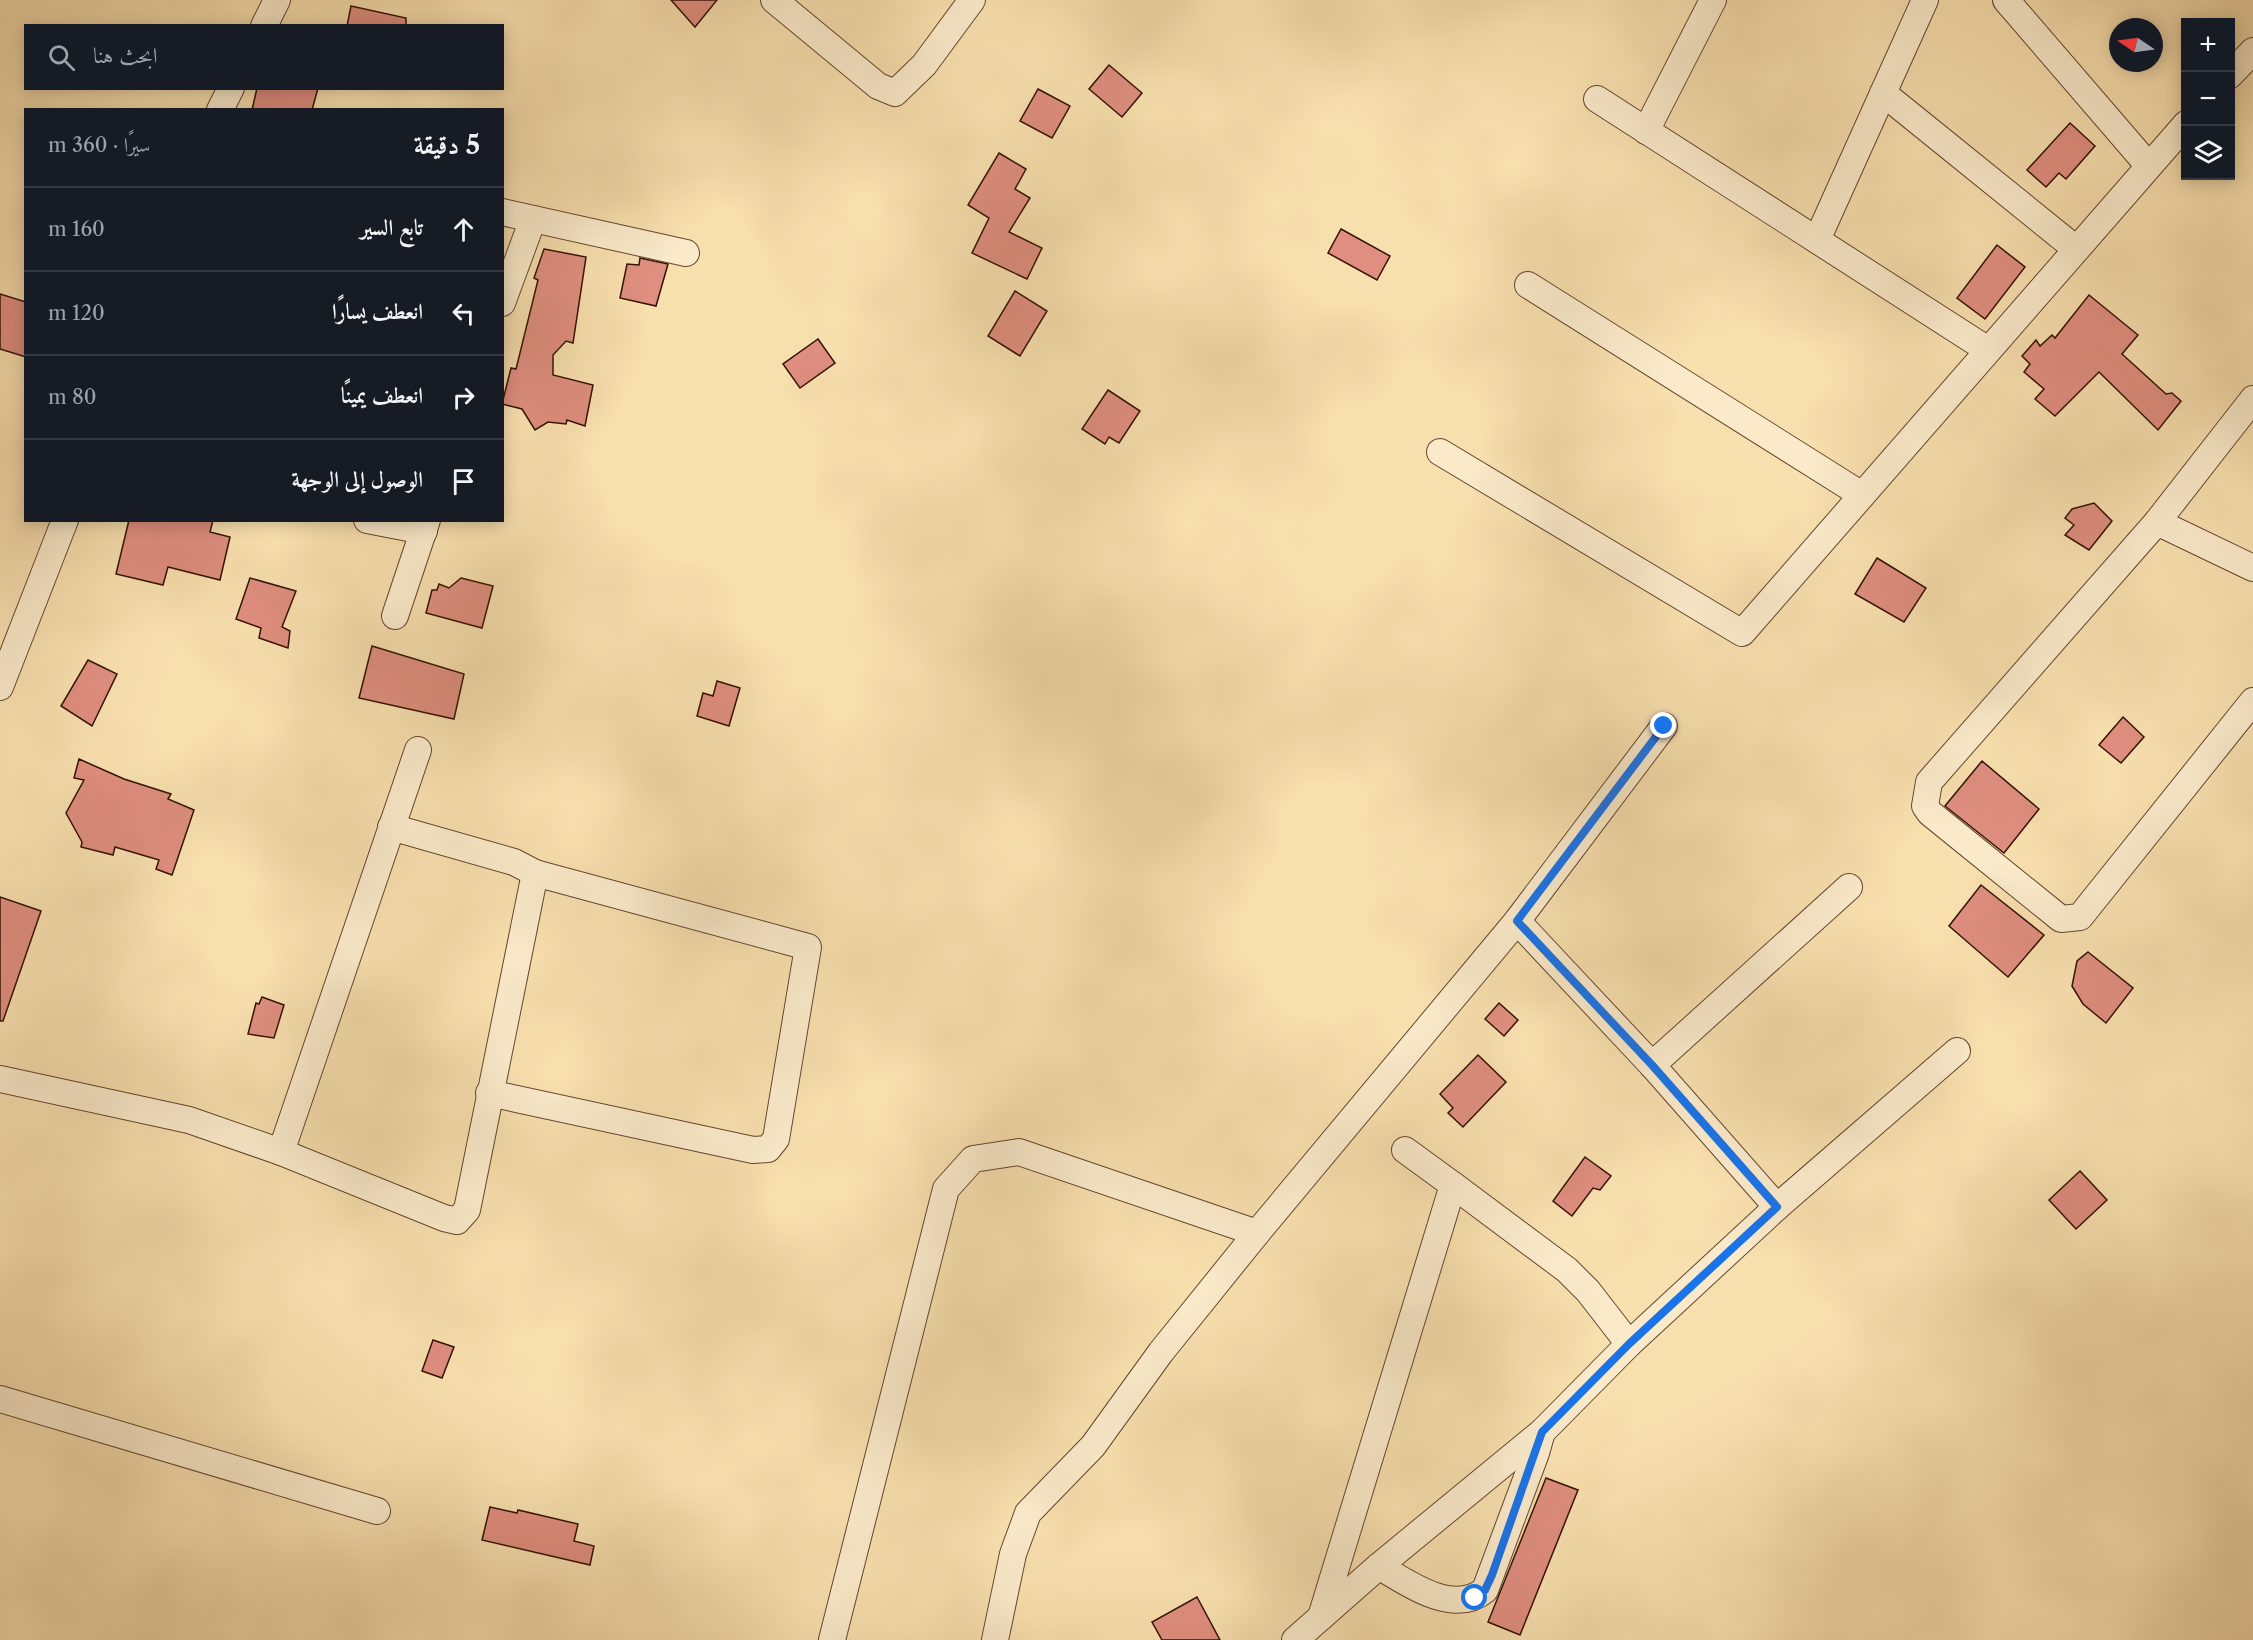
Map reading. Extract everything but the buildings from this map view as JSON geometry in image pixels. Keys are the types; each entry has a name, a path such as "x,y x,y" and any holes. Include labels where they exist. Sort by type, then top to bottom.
{"street":[{"path":"265,24 277,0"},
{"path":"774,0 878,86 896,93 924,65 972,0"},
{"path":"1646,131 1713,0"},
{"path":"1817,240 1925,0"},
{"path":"2006,0 2148,165"},
{"path":"2233,72 2253,51"},
{"path":"221,108 230,90"},
{"path":"1883,93 2076,249"},
{"path":"1597,99 1988,350"},
{"path":"1440,452 1742,633 2184,126"},
{"path":"504,212 686,253"},
{"path":"504,298 533,219"},
{"path":"1528,285 1862,495"},
{"path":"2253,399 2157,522 1929,782 1925,806 1930,813 2061,919 2080,917 2253,701"},
{"path":"0,687 64,522"},
{"path":"387,522 426,526 395,616"},
{"path":"2157,522 2253,568"},
{"path":"994,1640 1013,1554 1028,1513 1093,1446 1161,1352 1257,1233 1517,921 1664,726"},
{"path":"280,1152 418,750"},
{"path":"391,827 514,862 535,873 808,946 776,1139 768,1149 753,1150 489,1094"},
{"path":"0,1079 189,1120 280,1152 444,1218 458,1221 467,1210 535,873"},
{"path":"1652,1065 1848,887"},
{"path":"1517,921 1652,1065 1777,1207"},
{"path":"1295,1640 1379,1566 1542,1432 1629,1344 1777,1207 1957,1051"},
{"path":"1405,1150 1567,1270 1588,1291 1629,1344"},
{"path":"832,1640 946,1189 973,1159 1019,1152 1257,1233"},
{"path":"1313,1640 1453,1185"},
{"path":"0,1399 377,1511"},
{"path":"1379,1566 1406,1582 1446,1599 1475,1598 1485,1590 1542,1432"}],"route":[{"path":"1475,1598 1485,1590 1492,1575 1542,1432 1573,1398 1629,1344 1777,1207 1652,1065 1517,921 1664,726"}]}
